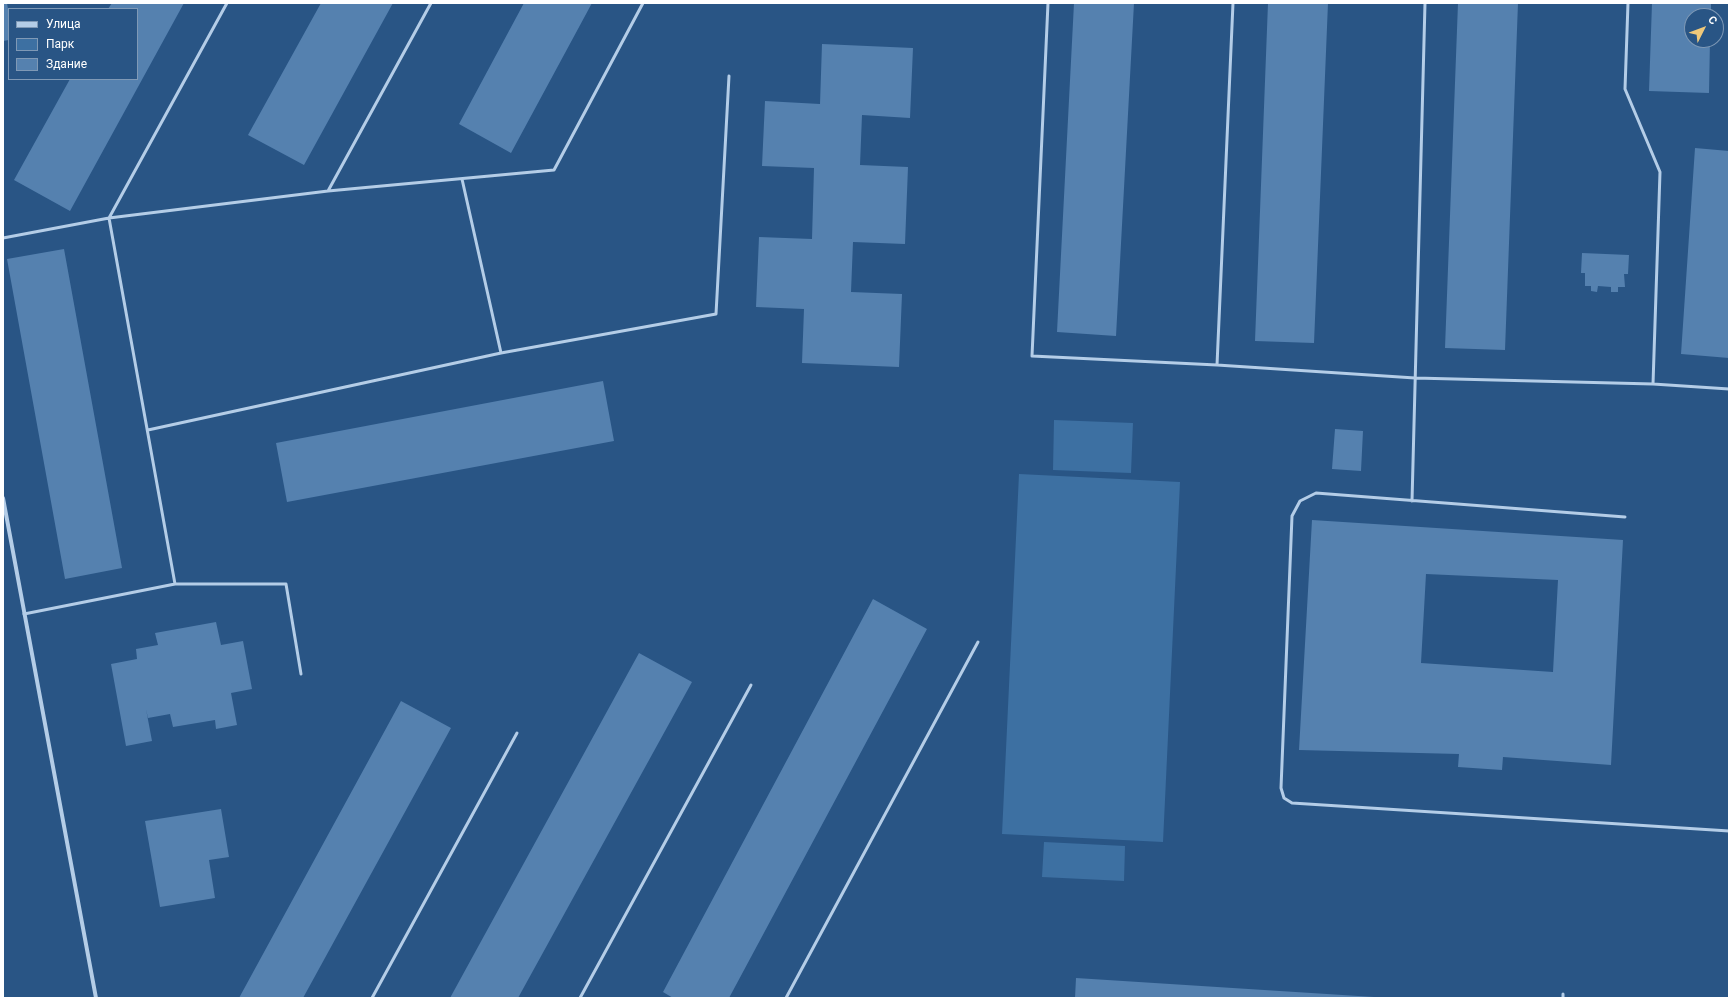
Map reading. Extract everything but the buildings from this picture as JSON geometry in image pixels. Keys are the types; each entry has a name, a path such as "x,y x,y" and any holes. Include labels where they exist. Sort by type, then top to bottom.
{"street":[{"path":"3,498 96,998"}],"lane":[{"path":"175,584 109,218 227,3"},
{"path":"328,191 431,3"},
{"path":"3,238 109,218 328,191 554,170 643,3"},
{"path":"1048,3 1032,356 1217,365 1415,378 1652,384 1729,389"},
{"path":"1217,365 1233,3"},
{"path":"1412,501 1425,3"},
{"path":"1628,3 1625,89 1660,172 1652,384"},
{"path":"148,430 501,353 716,314 729,76"},
{"path":"462,179 501,353"},
{"path":"1625,517 1316,493 1300,501 1292,516 1281,788 1284,798 1292,803 1729,832"},
{"path":"24,614 175,584 286,584 301,674"},
{"path":"786,998 978,642"},
{"path":"580,998 750,685"},
{"path":"372,998 517,733"}],"green space":[{"path":"1054,420 1133,423 1131,473 1053,470"},
{"path":"1019,474 1180,482 1163,842 1002,834"},
{"path":"1044,842 1125,846 1124,881 1042,877"}]}
